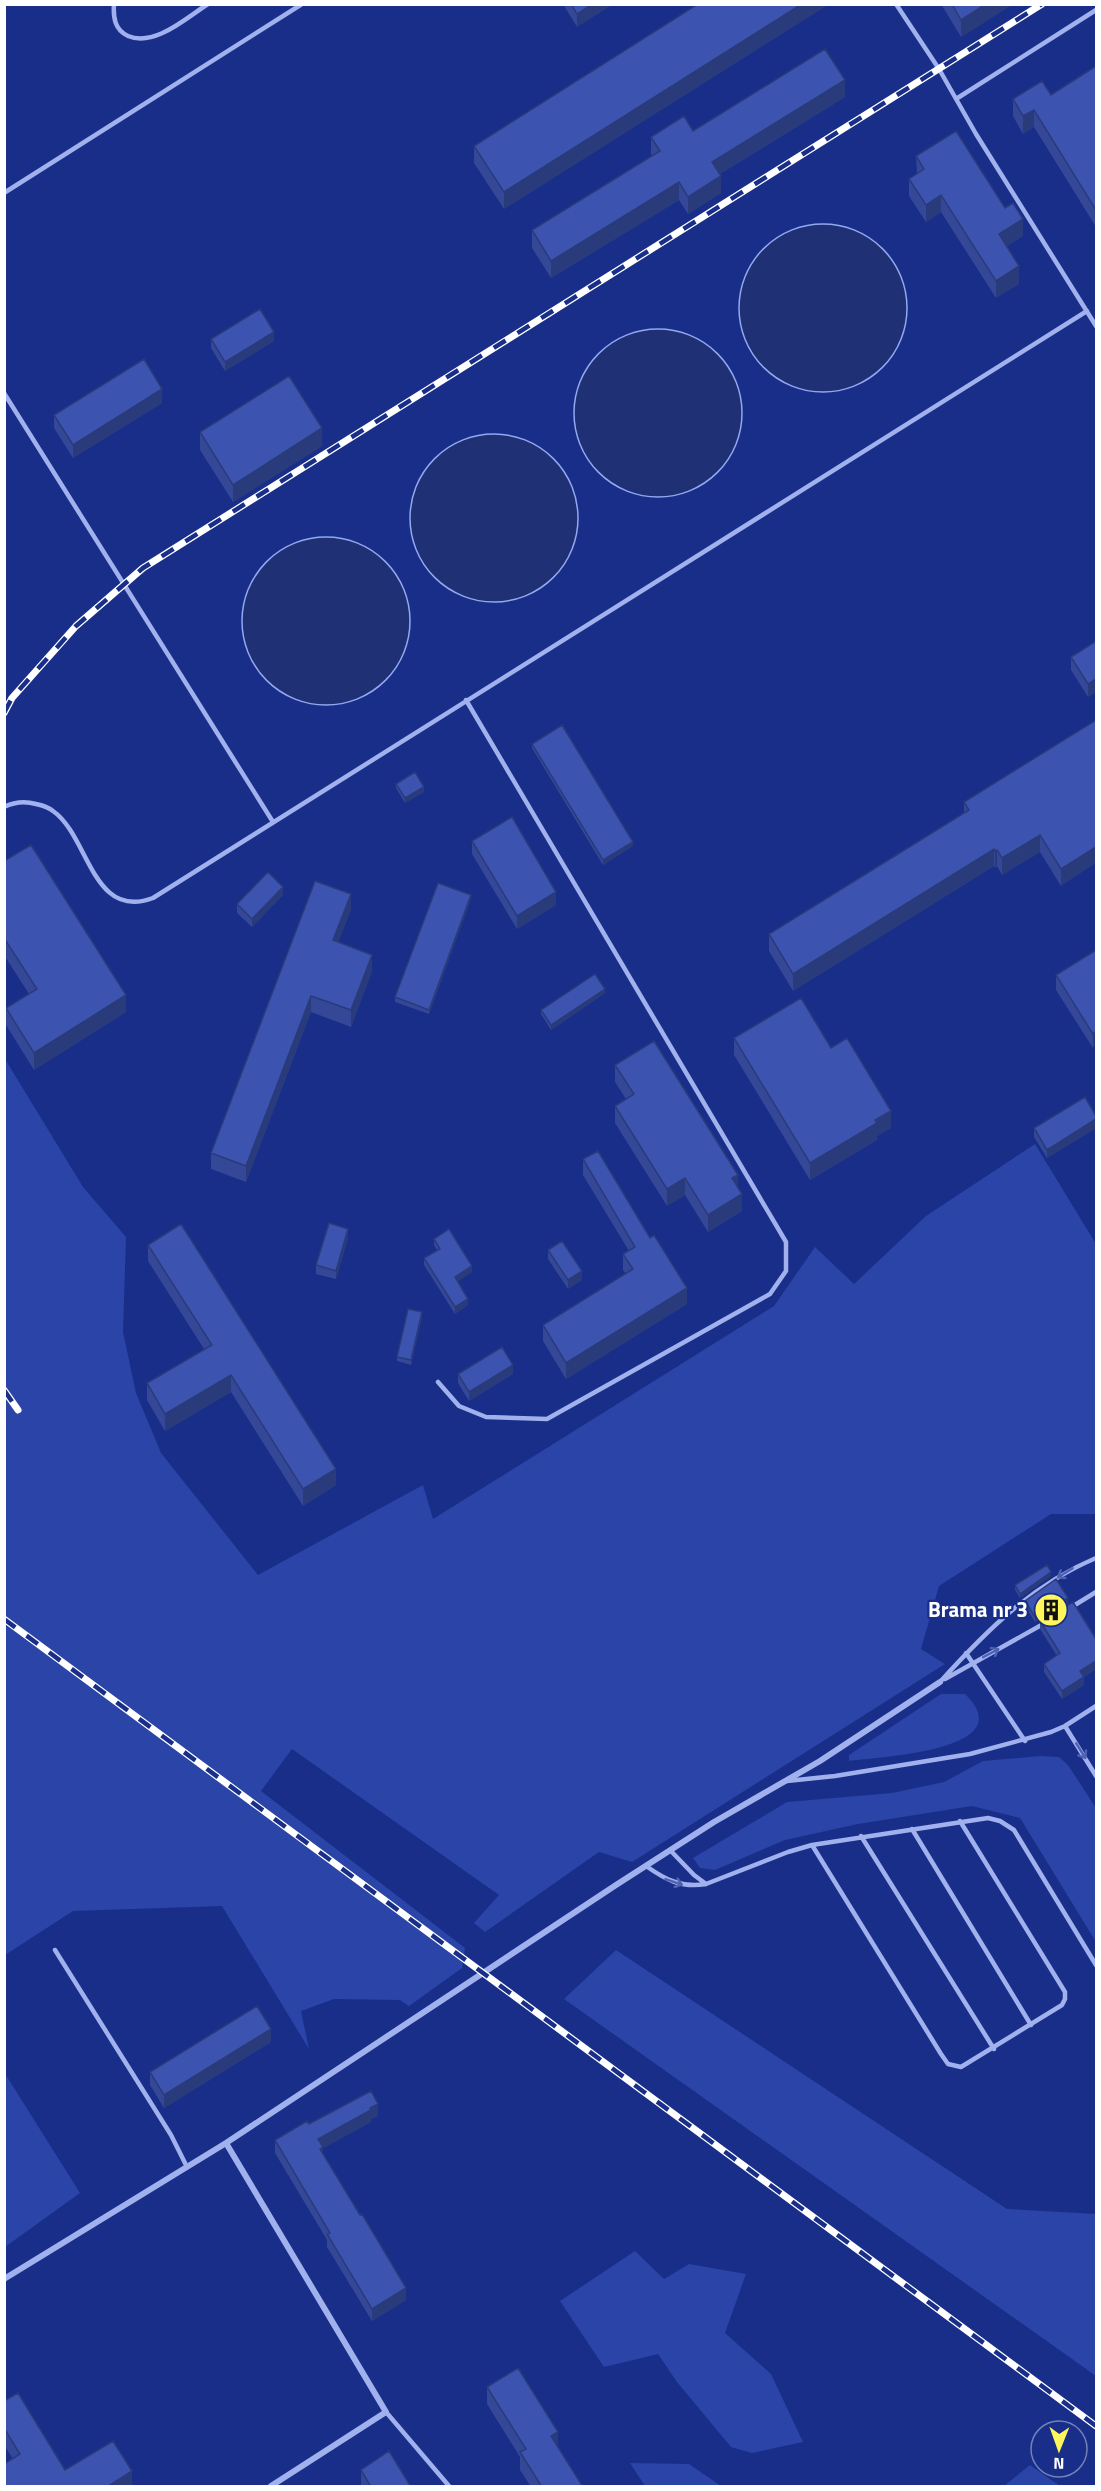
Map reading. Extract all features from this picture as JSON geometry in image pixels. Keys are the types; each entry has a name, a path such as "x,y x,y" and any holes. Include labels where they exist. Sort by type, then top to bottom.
{"street":[{"path":"4,2279 226,2143 670,1850 820,1761 940,1682"},
{"path":"226,2143 387,2412 270,2487"}],"lane":[{"path":"114,4 116,26 124,34 134,38 147,38 161,34 208,4"},
{"path":"4,192 302,4"},
{"path":"896,4 1096,326"},
{"path":"956,99 1096,10"},
{"path":"4,807 18,802 31,802 53,811 64,823 104,889 114,898 140,903 153,898 1087,311"},
{"path":"4,393 273,822"},
{"path":"438,1382 459,1406 486,1417 547,1419 770,1294 786,1270 786,1242 466,700"},
{"path":"940,1682 982,1635 1024,1599 1072,1568 1096,1558"},
{"path":"1061,1613 1096,1592"},
{"path":"940,1682 1053,1618"},
{"path":"966,1653 1024,1741"},
{"path":"785,1781 835,1776 970,1754 1024,1741 1065,1726 1096,1706"},
{"path":"1065,1726 1096,1776"},
{"path":"646,1866 675,1884 692,1886 706,1884 812,1845 988,1818 1000,1821 1014,1830 1096,1965"},
{"path":"812,1845 948,2064 961,2067 994,2049 1062,2005 1065,1992 960,1821"},
{"path":"912,1829 1031,2025"},
{"path":"861,1836 994,2049"},
{"path":"670,1850 706,1884"},
{"path":"55,1950 171,2135 187,2166"},
{"path":"387,2412 449,2487"}],"shaded area":[{"path":"823,224 839,225 855,230 883,248 901,276 906,292 906,324 901,340 883,368 855,386 839,391 823,392 807,391 791,386 763,368 745,340 740,324 739,308 740,292 745,276 763,248 791,230 807,225"},
{"path":"658,329 674,330 690,335 718,353 736,381 741,397 741,429 736,445 718,473 690,491 674,496 658,497 642,496 626,491 598,473 580,445 575,429 574,413 575,397 580,381 598,353 626,335 642,330"},
{"path":"494,434 510,435 526,440 554,458 572,486 577,502 577,534 572,550 554,578 526,596 510,601 494,602 478,601 462,596 434,578 416,550 411,534 410,518 411,502 416,486 434,458 462,440 478,435"},
{"path":"326,537 342,538 358,543 386,561 404,589 409,605 409,637 404,653 386,681 358,699 342,704 326,705 310,704 294,699 266,681 248,653 243,637 242,621 243,605 248,589 266,561 294,543 310,538"},
{"path":"5,1059 83,1187 126,1237 123,1332 136,1393 161,1453 258,1575 423,1485 433,1519 774,1306 815,1247 854,1284 926,1216 1035,1144 1096,1244 1096,1514 1051,1514 939,1586 921,1649 945,1664 632,1862 599,1852 485,1932 474,1923 499,1895 292,1749 261,1791 465,1948 462,1968 409,2006 400,2000 334,1999 301,2011 309,2049 222,1906 73,1911 5,1955"},
{"path":"941,1694 965,1694 978,1713 976,1728 962,1739 940,1747 888,1757 849,1761 849,1755"},
{"path":"1041,1756 1059,1757 1068,1765 1096,1808 1096,1942 1020,1818 972,1806 858,1824 785,1840 715,1870 700,1868 693,1858 787,1802 892,1793 944,1782 983,1761"},
{"path":"616,1950 1007,2209 1096,2214 1096,2376 564,1999"},
{"path":"4,2072 80,2193 5,2247 4,2247"},
{"path":"635,2251 664,2279 689,2264 746,2274 725,2333 771,2374 803,2442 752,2453 731,2447 677,2382 658,2354 604,2367 560,2301"},
{"path":"630,2463 689,2464 721,2486 645,2486"},
{"path":"1029,2466 1029,2479 1050,2479 1060,2486 1004,2486"}],"building":[{"path":"571,4 592,4 577,14"},
{"path":"698,4 802,4 504,192 474,146"},
{"path":"952,4 986,4 961,20"},
{"path":"825,49 845,80 712,162 721,176 688,197 679,182 551,261 532,230 660,151 651,137 684,116 693,131"},
{"path":"1096,66 1096,210 1034,110 1023,116 1013,99 1042,81 1051,95"},
{"path":"956,131 1005,208 1013,203 1023,219 999,234 1019,266 996,281 941,195 926,205 909,179 924,169 916,156"},
{"path":"260,309 274,332 225,362 211,339"},
{"path":"144,359 162,389 73,445 54,415"},
{"path":"289,376 322,428 233,485 200,432"},
{"path":"1096,641 1096,679 1088,684 1071,657"},
{"path":"1096,720 1096,847 1061,869 1040,835 1002,858 994,849 793,974 769,934 969,810 964,802"},
{"path":"562,725 633,842 603,860 532,744"},
{"path":"415,772 424,787 405,798 396,784"},
{"path":"512,817 556,892 517,916 472,841"},
{"path":"31,845 126,995 34,1053 6,1008 37,989 4,938 4,861"},
{"path":"268,872 283,887 252,919 237,904"},
{"path":"315,881 351,894 333,940 372,955 351,1010 311,996 246,1166 211,1153"},
{"path":"438,883 471,895 429,1010 395,997"},
{"path":"1096,950 1096,1031 1093,1034 1056,975"},
{"path":"595,974 605,989 551,1025 541,1010"},
{"path":"801,998 831,1048 847,1038 891,1111 875,1120 877,1123 810,1163 734,1038"},
{"path":"654,1041 738,1175 732,1178 742,1194 708,1215 685,1178 667,1189 615,1106 634,1094 615,1065"},
{"path":"1085,1097 1096,1119 1047,1150 1034,1128"},
{"path":"598,1151 650,1238 654,1235 687,1288 566,1363 543,1325 633,1269 623,1254 635,1247 583,1159"},
{"path":"329,1223 348,1229 336,1271 316,1265"},
{"path":"181,1224 336,1469 303,1489 231,1375 165,1414 147,1383 212,1345 148,1245"},
{"path":"449,1229 472,1266 455,1277 468,1299 455,1307 424,1258 440,1249 434,1239"},
{"path":"562,1241 582,1271 568,1280 548,1250"},
{"path":"408,1309 422,1312 411,1360 397,1357"},
{"path":"502,1347 513,1365 469,1392 458,1374"},
{"path":"1047,1565 1051,1572 1020,1594 1015,1585"},
{"path":"1056,1579 1068,1598 1035,1617 1025,1601"},
{"path":"1073,1602 1096,1639 1096,1661 1080,1671 1084,1677 1062,1691 1044,1664 1060,1653 1040,1621"},
{"path":"257,2006 271,2029 164,2095 150,2072"},
{"path":"371,2091 378,2104 318,2139 323,2147 320,2149 406,2288 372,2309 275,2140 307,2121 309,2124"},
{"path":"518,2368 558,2432 551,2436 583,2487 542,2487 520,2452 526,2449 487,2387"},
{"path":"18,2393 65,2470 113,2441 132,2471 107,2487 4,2487 4,2464 20,2454 4,2428 4,2401"},
{"path":"389,2451 411,2487 371,2487 361,2470"}],"railway":[{"path":"4,713 12,698 76,626 143,568 1042,4"},
{"path":"4,1390 18,1410"},
{"path":"4,1619 1096,2426"}],"place":[{"name":"Brama nr 3","path":"1051,1610"}]}
